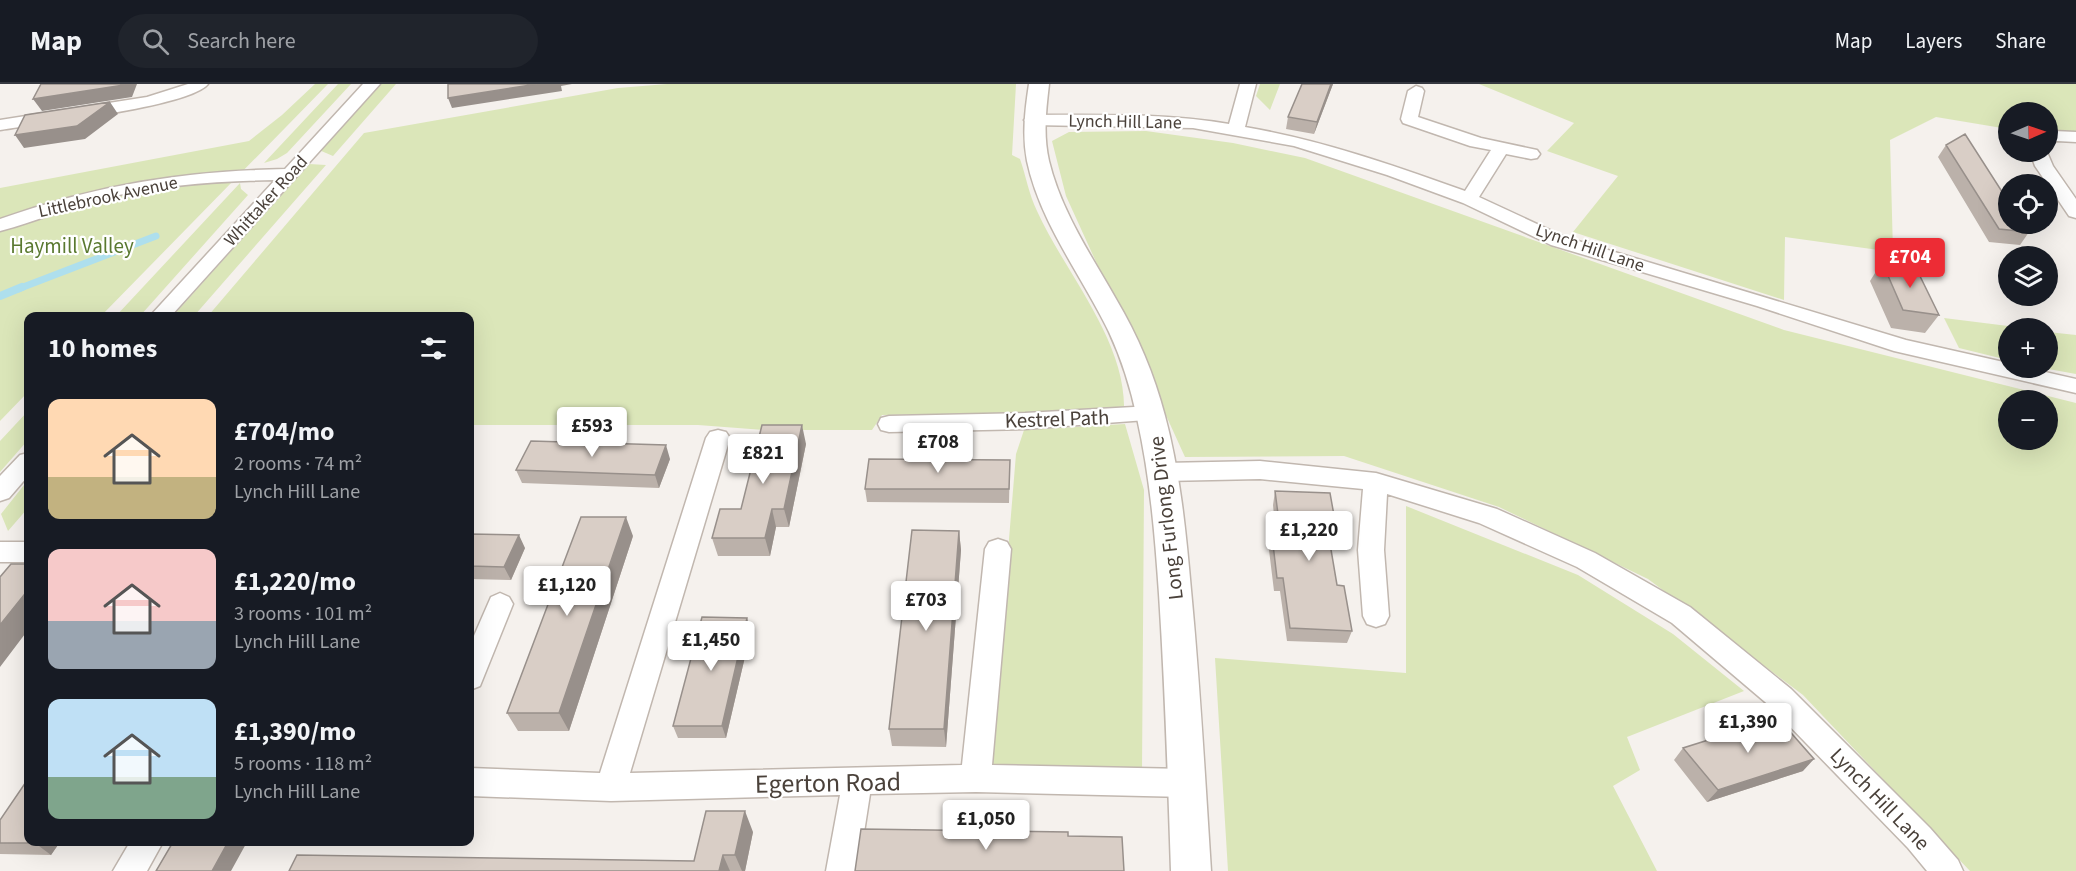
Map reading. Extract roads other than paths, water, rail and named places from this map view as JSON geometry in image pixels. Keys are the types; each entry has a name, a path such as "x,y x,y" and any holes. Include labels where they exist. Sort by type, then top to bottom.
{"street":[{"path":"0,125 150,102 200,84"},
{"name":"Whittaker Road","path":"164,312 372,84"},
{"name":"Long Furlong Drive","path":"1039,84 1032,120 1036,158 1052,206 1115,318 1137,366 1152,414 1164,472 1179,628 1191,871"},
{"path":"1236,130 1248,84"},
{"path":"1416,91 1409,119 1476,142 1531,154"},
{"name":"Lynch Hill Lane","path":"1032,120 1193,123 1298,141 1394,171 1469,199 1558,241 1771,304 1902,346 2076,386"},
{"path":"2058,136 2076,137"},
{"path":"1469,199 1502,147"},
{"path":"2043,162 2076,212"},
{"name":"Littlebrook Avenue","path":"0,225 51,207 155,183 230,176 290,174"},
{"name":"Kestrel Path","path":"889,424 1025,421 1152,414"},
{"path":"611,787 718,438"},
{"path":"0,492 24,465"},
{"name":"Lynch Hill Lane","path":"1164,472 1260,470 1376,482 1488,516 1586,560 1681,615 1781,698 1919,838 1947,871"},
{"path":"1376,482 1371,550 1376,616"},
{"path":"976,778 998,549"},
{"path":"0,552 24,552"},
{"path":"474,668 500,604"},
{"name":"Egerton Road","path":"474,782 611,787 857,783 976,778 1186,783"},
{"path":"842,871 857,783"},
{"path":"129,871 145,846"}],"waterway":[{"path":"18,289 156,236"},
{"path":"0,296 22,287"}],"park label":[{"name":"Haymill Valley","path":"72,246"}]}
